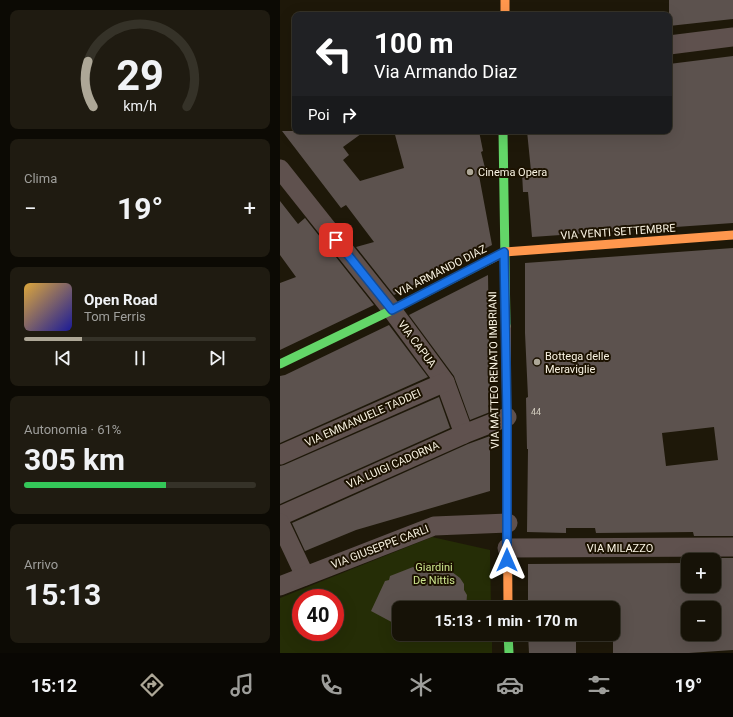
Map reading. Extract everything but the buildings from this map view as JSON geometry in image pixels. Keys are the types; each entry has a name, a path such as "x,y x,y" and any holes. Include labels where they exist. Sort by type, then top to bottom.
{"street":[{"path":"505,0 505,12"},
{"path":"672,45 733,37"},
{"name":"VIA MATTEO RENATO IMBRIANI","path":"503,134 508,601"},
{"name":"VIA CAPUA","path":"280,169 392,310 446,382 464,434"},
{"name":"VIA VENTI SETTEMBRE","path":"504,252 733,235"},
{"name":"VIA ARMANDO DIAZ","path":"280,364 392,310 504,252"},
{"name":"VIA EMMANUELE TADDEI","path":"280,455 446,382"},
{"name":"VIA LUIGI CADORNA","path":"280,516 464,434 507,417"},
{"path":"280,523 305,576"},
{"name":"VIA GIUSEPPE CARLI","path":"280,586 434,526 508,523"},
{"name":"VIA MILAZZO","path":"507,548 733,547"},
{"path":"508,641 508,653"}],"green space":[{"name":"Giardini De Nittis","path":"432,537 490,550 491,601 392,601 392,641 492,641 492,653 280,653 280,598 292,593 292,641 344,641 344,589 302,589"}],"traffic: fast":[{"path":"503,134 506,326"},
{"path":"280,364 392,310 491,259"},
{"path":"508,641 509,653"}],"traffic: slow":[{"path":"505,0 505,12"},
{"path":"491,259 505,252 733,235"},
{"path":"506,326 508,601"}],"place":[{"name":"Cinema Opera","path":"470,172"},
{"name":"Bottega delle Meraviglie","path":"537,362"}],"route":[{"path":"336,240 392,310 504,252 507,417 507,560"}]}
